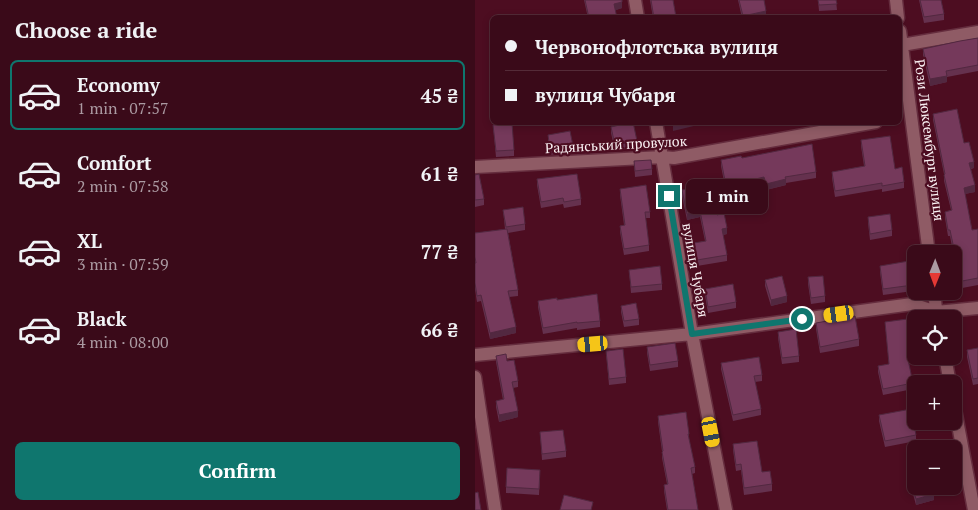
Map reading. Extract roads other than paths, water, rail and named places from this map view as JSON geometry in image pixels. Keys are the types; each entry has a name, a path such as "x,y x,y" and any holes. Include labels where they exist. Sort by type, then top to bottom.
{"street":[{"path":"635,0 638,15"},
{"path":"896,0 898,15"},
{"path":"902,45 978,32"},
{"name":"Рози Люксембург вулиця","path":"902,45 906,117 927,245"},
{"name":"вулиця Чубаря","path":"657,125 692,334 726,510"},
{"name":"Радянський провулок","path":"475,167 662,157 674,158 859,125"},
{"path":"475,355 692,334 912,304 926,310"},
{"path":"962,311 978,308"},
{"path":"475,377 495,510"},
{"path":"959,430 974,510"}]}
